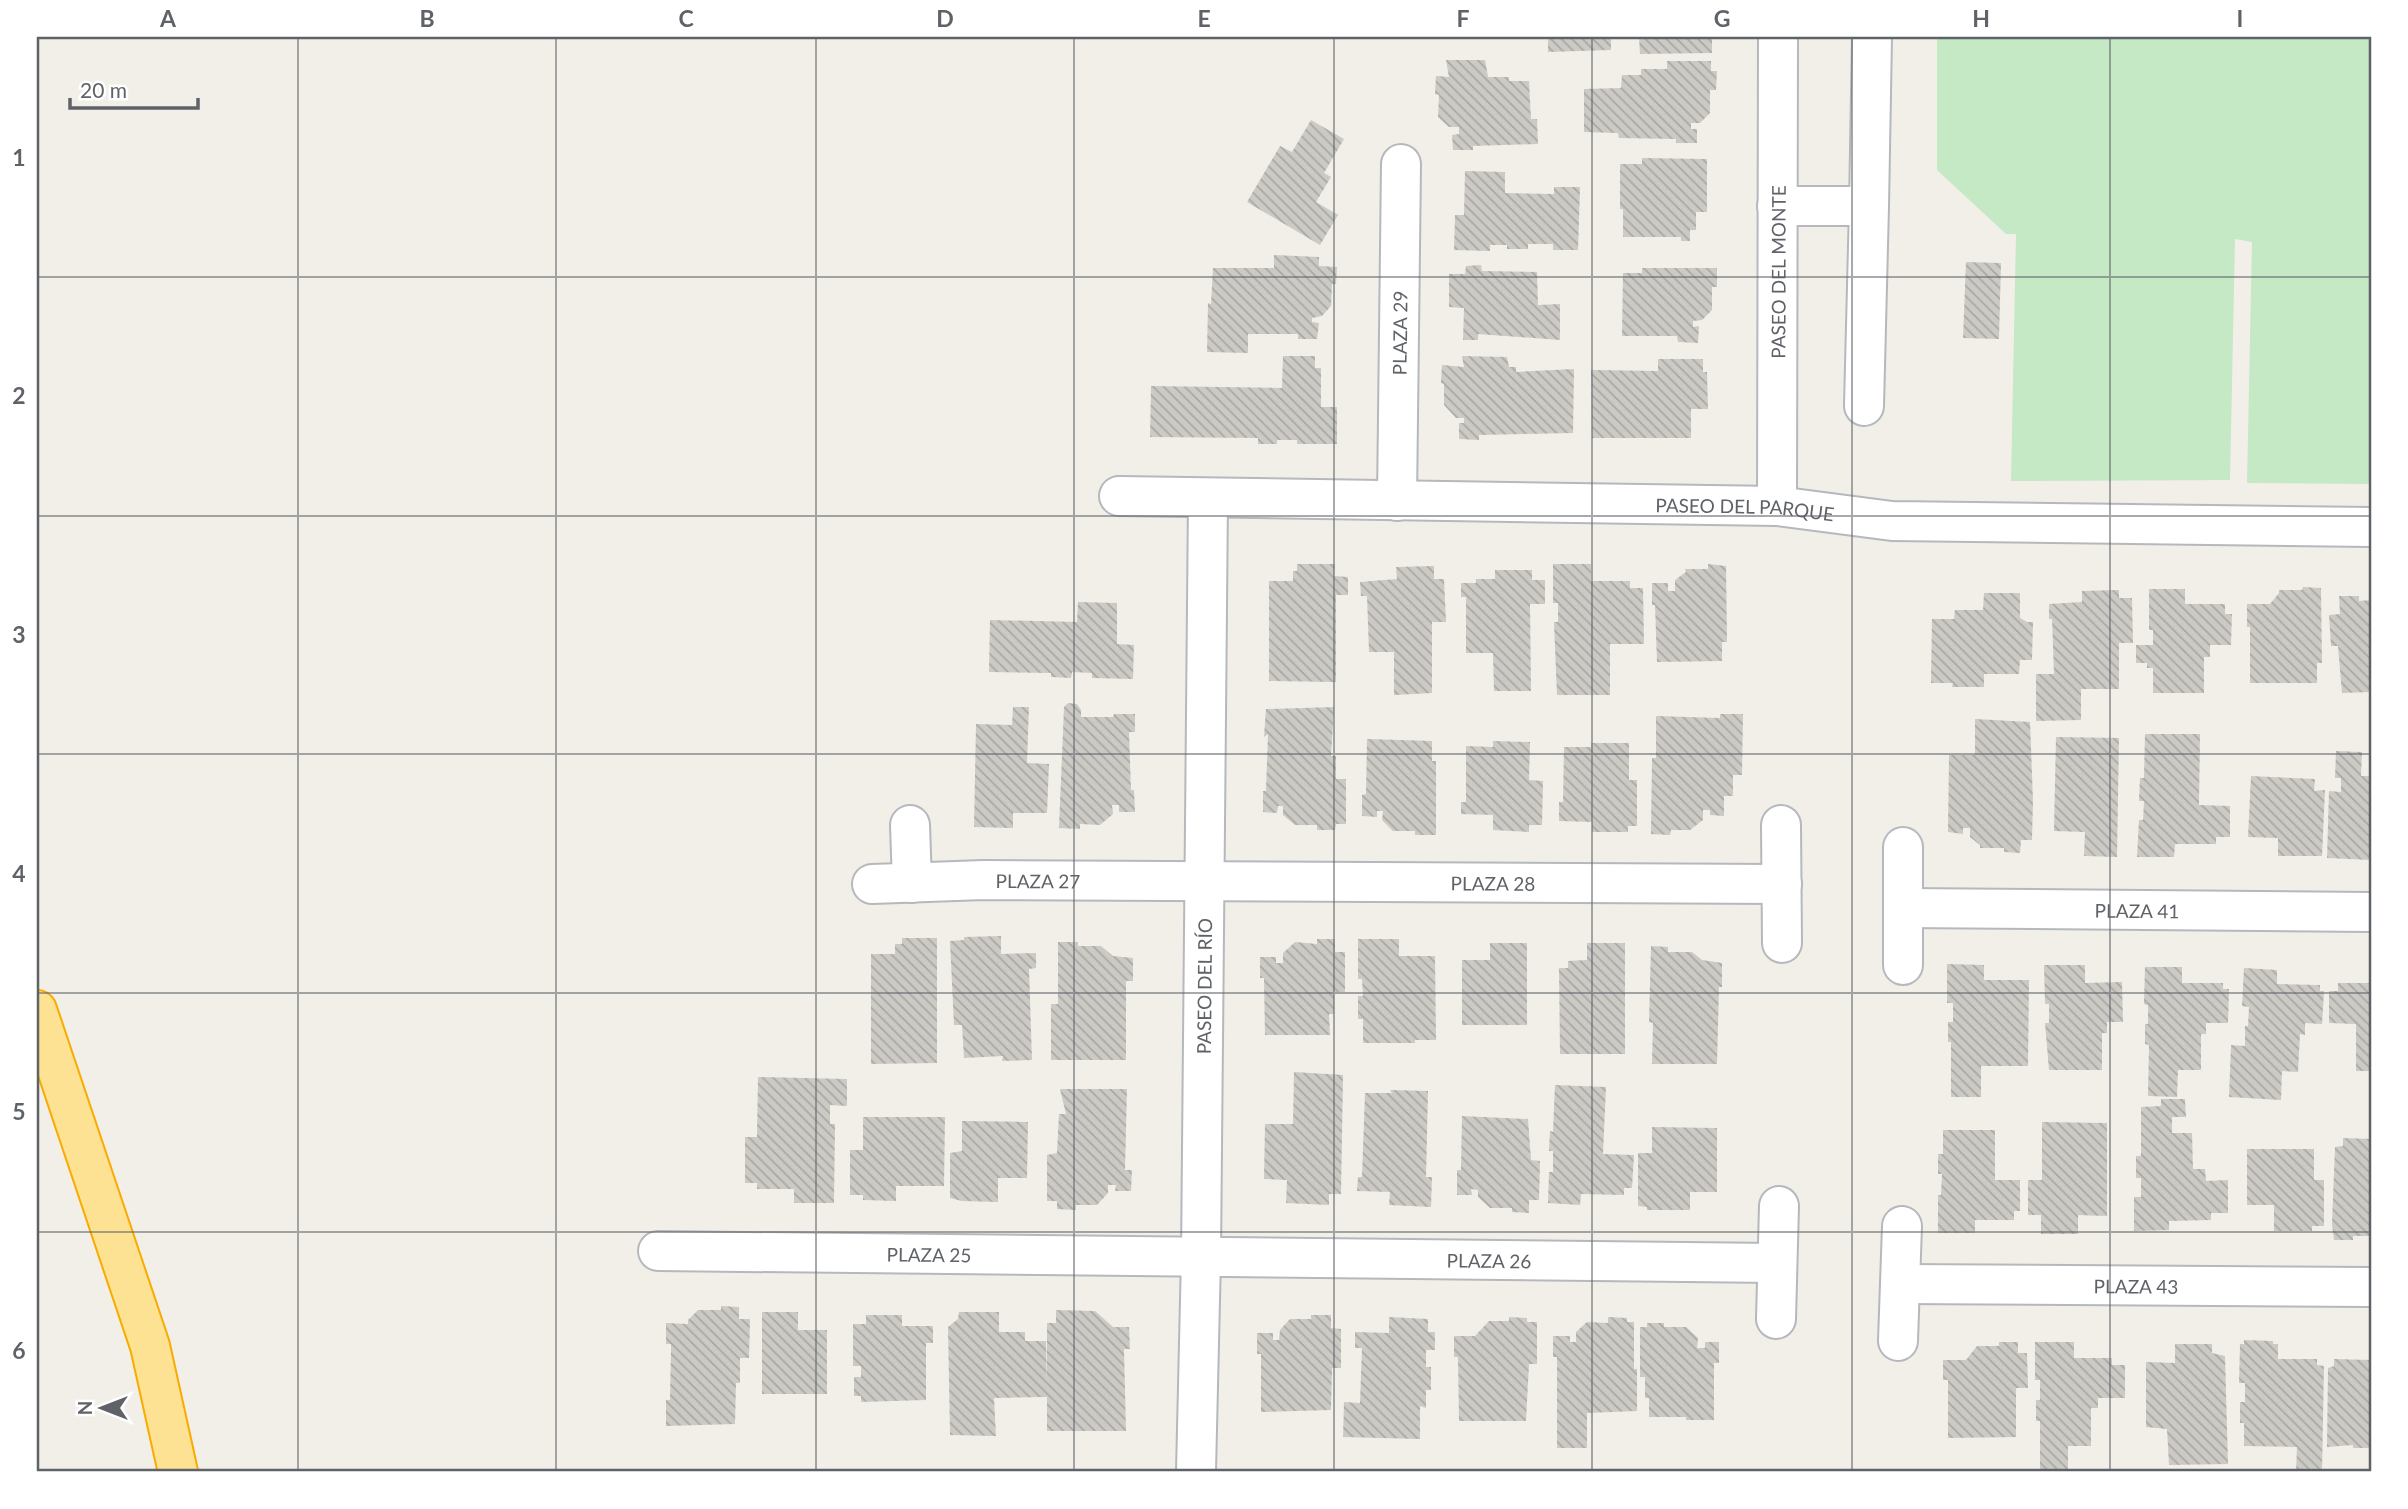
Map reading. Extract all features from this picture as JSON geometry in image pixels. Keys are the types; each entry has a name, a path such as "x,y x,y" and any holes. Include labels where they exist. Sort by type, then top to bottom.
{"highway":[{"path":"37,1010 150,1346 178,1472"}],"street":[{"name":"PASEO DEL MONTE","path":"1777,506 1778,37"},
{"path":"1864,406 1872,37"},
{"name":"PLAZA 29","path":"1397,501 1401,164"},
{"path":"1777,206 1868,206"},
{"name":"PASEO DEL PARQUE","path":"1119,496 1777,506 1892,521 2371,527"},
{"name":"PASEO DEL RÍO","path":"1196,1472 1201,1257 1208,498"},
{"path":"910,825 912,883"},
{"path":"1781,825 1782,943"},
{"path":"1903,847 1903,965"},
{"name":"PLAZA 27","path":"872,884 984,880 1205,881"},
{"name":"PLAZA 28","path":"1205,881 1782,884"},
{"name":"PLAZA 41","path":"1903,908 2371,912"},
{"path":"1776,1319 1779,1206"},
{"path":"1898,1341 1902,1226"},
{"name":"PLAZA 25","path":"658,1251 1201,1257"},
{"name":"PLAZA 26","path":"1201,1257 1777,1263"},
{"name":"PLAZA 43","path":"1900,1284 2371,1287"}],"green space":[{"path":"1937,37 2371,37 2371,484 2247,483 2252,242 2235,239 2230,480 2011,481 2016,234 2006,234 1937,170"}],"building":[{"path":"1548,37 1611,37 1611,50 1548,52"},
{"path":"1639,37 1712,37 1712,53 1640,54"},
{"path":"1446,60 1485,60 1488,77 1529,81 1531,119 1537,119 1538,144 1473,146 1473,150 1453,150 1452,135 1459,134 1459,127 1449,127 1438,117 1439,95 1435,94 1436,76 1449,77"},
{"path":"1667,61 1711,61 1711,71 1717,71 1716,90 1710,90 1710,113 1700,123 1691,123 1691,129 1697,129 1697,143 1676,143 1676,139 1619,138 1618,133 1584,132 1584,89 1621,88 1622,75 1641,75 1641,69 1667,69"},
{"path":"1311,120 1344,139 1324,173 1331,177 1316,202 1338,215 1320,245 1247,202 1280,146 1292,152"},
{"path":"1642,158 1707,159 1707,212 1696,212 1696,230 1690,230 1690,241 1681,241 1681,237 1623,237 1620,164 1642,164"},
{"path":"1465,171 1505,172 1505,193 1554,194 1554,187 1580,187 1578,250 1553,250 1553,244 1528,244 1528,249 1507,249 1507,245 1490,245 1490,251 1454,250 1455,215 1464,215"},
{"path":"1274,255 1319,257 1319,266 1337,267 1336,284 1332,284 1331,306 1322,316 1312,318 1312,322 1319,323 1317,339 1298,339 1298,334 1248,334 1248,353 1207,352 1208,303 1211,304 1213,268 1274,268"},
{"path":"1966,262 2001,263 1999,339 1963,338"},
{"path":"1481,265 1482,271 1537,272 1538,305 1560,304 1560,340 1478,334 1478,340 1463,340 1464,308 1449,307 1449,274 1465,274 1466,266"},
{"path":"1642,268 1717,268 1717,287 1712,287 1712,310 1702,320 1693,321 1693,327 1699,326 1698,343 1678,342 1677,336 1622,336 1623,273 1642,273"},
{"path":"1283,356 1315,356 1315,368 1321,368 1321,407 1337,407 1337,444 1297,444 1297,440 1277,440 1277,444 1258,444 1258,438 1150,437 1151,386 1282,388"},
{"path":"1462,356 1507,357 1509,367 1516,367 1516,372 1574,369 1573,433 1479,435 1479,440 1459,439 1459,423 1464,423 1464,418 1456,418 1444,405 1444,384 1441,383 1442,365 1464,367"},
{"path":"1658,359 1703,359 1703,372 1707,372 1708,409 1691,409 1691,438 1592,438 1591,370 1658,371"},
{"path":"1297,564 1335,564 1334,576 1348,577 1348,595 1336,595 1336,682 1269,681 1269,581 1293,581 1293,571 1297,571"},
{"path":"1553,564 1591,564 1591,581 1630,581 1630,588 1643,588 1644,644 1610,644 1610,695 1557,695 1554,622 1558,622 1558,603 1553,603"},
{"path":"1708,564 1726,566 1727,642 1722,642 1722,661 1657,662 1652,583 1668,583 1668,591 1675,591 1675,580 1686,572 1685,569 1708,569"},
{"path":"1434,566 1434,579 1444,579 1446,622 1432,622 1432,693 1394,695 1394,652 1369,652 1367,596 1361,596 1360,582 1397,579 1396,567"},
{"path":"1495,570 1532,570 1532,580 1545,580 1545,604 1530,604 1531,691 1494,691 1493,653 1466,653 1466,597 1461,597 1461,583 1476,583 1476,579 1495,579"},
{"path":"2303,587 2321,588 2322,663 2317,663 2317,683 2250,683 2250,627 2247,627 2247,604 2270,604 2279,590 2302,590"},
{"path":"2149,589 2185,589 2185,604 2225,604 2225,614 2232,614 2231,645 2210,645 2210,657 2204,657 2204,693 2153,693 2153,668 2147,668 2147,663 2136,663 2136,645 2153,645 2153,630 2149,630"},
{"path":"2119,590 2119,598 2132,598 2133,643 2119,643 2119,689 2081,689 2081,720 2036,721 2036,674 2054,674 2049,604 2082,602 2082,591"},
{"path":"1984,593 2020,593 2020,618 2033,622 2032,660 2020,660 2019,674 1984,674 1984,687 1952,687 1953,683 1931,683 1932,619 1954,619 1955,610 1983,610"},
{"path":"2339,596 2359,596 2359,601 2371,600 2371,692 2342,693 2338,646 2331,646 2329,615 2340,614"},
{"path":"1078,602 1117,603 1117,644 1134,645 1133,679 1092,678 1092,673 1072,672 1071,678 1051,677 1051,673 989,672 990,620 1077,622"},
{"path":"1068,703 1077,704 1081,717 1135,714 1135,732 1129,732 1131,790 1134,790 1135,812 1119,812 1119,805 1112,805 1113,814 1100,825 1080,824 1080,829 1059,828 1064,707"},
{"path":"1013,707 1029,707 1027,763 1049,764 1047,813 1013,813 1013,828 974,827 976,724 1012,725"},
{"path":"1334,707 1331,756 1336,756 1336,779 1346,779 1346,824 1336,824 1335,830 1317,830 1317,825 1295,825 1283,815 1283,806 1278,806 1277,813 1263,812 1268,734 1264,737 1266,709"},
{"path":"1720,714 1743,714 1742,775 1733,775 1733,796 1724,796 1724,816 1710,815 1710,810 1703,810 1703,820 1690,830 1671,830 1670,835 1651,834 1652,758 1656,758 1656,716 1720,718"},
{"path":"1975,719 2030,722 2032,840 2021,840 2020,853 2004,852 2004,848 1980,848 1970,837 1970,828 1963,828 1963,834 1948,832 1949,755 1975,755"},
{"path":"2145,734 2200,734 2199,805 2230,806 2230,837 2216,837 2216,844 2175,844 2174,857 2137,857 2139,820 2143,820 2144,801 2139,801 2140,778 2144,778"},
{"path":"2056,737 2119,738 2117,857 2084,856 2085,832 2054,831"},
{"path":"1367,739 1432,741 1432,761 1436,761 1436,835 1393,831 1382,820 1383,811 1377,811 1377,817 1362,816 1362,795 1366,794"},
{"path":"1493,741 1530,742 1529,780 1543,781 1542,825 1529,825 1529,832 1493,830 1493,815 1461,814 1461,802 1466,802 1466,746 1493,747"},
{"path":"1591,743 1629,743 1629,780 1637,780 1637,826 1628,826 1628,832 1592,832 1592,822 1559,821 1559,802 1563,802 1564,747 1591,747"},
{"path":"2336,751 2362,752 2361,776 2371,776 2371,860 2327,858 2329,791 2341,792 2341,778 2335,778"},
{"path":"2251,776 2315,779 2314,791 2325,790 2322,856 2278,856 2278,838 2248,837"},
{"path":"1001,936 1001,954 1036,953 1036,968 1029,969 1032,1060 1002,1061 1003,1056 964,1058 962,1025 954,1025 950,941 964,940 964,937"},
{"path":"902,938 937,938 937,1063 871,1064 871,954 895,954 895,944 902,944"},
{"path":"1317,939 1335,939 1335,952 1345,952 1345,992 1334,992 1334,1014 1329,1014 1330,1035 1265,1035 1264,978 1260,978 1260,957 1276,957 1276,963 1283,963 1283,953 1295,942 1317,944"},
{"path":"1358,939 1399,939 1399,956 1435,956 1436,1040 1415,1040 1415,1043 1363,1043 1363,1019 1358,1019 1358,996 1363,996 1362,979 1358,979"},
{"path":"1058,942 1078,942 1078,946 1101,946 1113,956 1133,958 1133,981 1126,981 1126,1060 1051,1060 1051,1004 1058,1004"},
{"path":"1490,943 1527,943 1527,1025 1462,1025 1462,960 1490,960"},
{"path":"1587,943 1625,943 1625,1054 1560,1054 1559,968 1568,968 1568,961 1587,960"},
{"path":"1651,946 1668,947 1668,952 1692,952 1702,960 1722,963 1717,1064 1652,1064 1653,1023 1649,1022"},
{"path":"1947,964 1984,965 1984,980 2029,980 2028,1066 1981,1066 1981,1097 1951,1097 1951,1042 1948,1042 1948,1022 1953,1022 1953,1003 1947,1003"},
{"path":"2044,965 2085,965 2085,983 2122,982 2123,1022 2107,1022 2107,1033 2102,1033 2102,1070 2049,1070 2045,1023 2049,1023 2049,1004 2045,1004"},
{"path":"2145,967 2182,967 2182,983 2223,983 2223,989 2229,989 2228,1023 2206,1023 2206,1034 2201,1034 2201,1070 2178,1070 2177,1097 2148,1096 2149,1045 2145,1044 2148,1005 2144,1004"},
{"path":"2244,968 2277,970 2277,984 2320,985 2320,991 2324,991 2322,1024 2305,1023 2305,1035 2300,1034 2298,1072 2282,1071 2281,1100 2229,1097 2231,1045 2245,1046 2245,1026 2248,1026 2249,1007 2242,1006"},
{"path":"2338,983 2371,983 2371,1071 2356,1071 2356,1024 2329,1023 2329,991 2338,991"},
{"path":"1294,1072 1343,1075 1341,1194 1329,1194 1329,1205 1286,1203 1287,1180 1264,1179 1265,1124 1293,1124"},
{"path":"758,1077 847,1079 847,1106 830,1105 830,1124 835,1124 834,1203 794,1203 794,1189 757,1189 757,1183 745,1183 745,1137 757,1137"},
{"path":"1555,1085 1606,1087 1603,1154 1634,1155 1632,1188 1624,1188 1624,1195 1581,1194 1580,1205 1548,1203 1549,1172 1553,1172 1553,1151 1549,1151 1550,1131 1553,1132"},
{"path":"1060,1089 1127,1089 1125,1170 1132,1170 1131,1191 1115,1191 1116,1185 1108,1185 1108,1193 1097,1205 1076,1205 1076,1210 1057,1209 1057,1201 1047,1201 1047,1155 1057,1153 1059,1114 1066,1114"},
{"path":"1390,1090 1428,1091 1426,1177 1432,1177 1431,1207 1389,1205 1390,1192 1357,1191 1358,1177 1362,1177 1365,1093 1392,1093"},
{"path":"2161,1099 2185,1099 2186,1117 2172,1117 2172,1133 2192,1133 2193,1169 2205,1169 2206,1181 2228,1180 2228,1213 2211,1213 2211,1220 2169,1221 2169,1230 2134,1231 2134,1197 2141,1197 2141,1178 2136,1178 2136,1156 2141,1156 2141,1107 2161,1106"},
{"path":"1462,1116 1528,1119 1531,1160 1540,1161 1539,1200 1529,1200 1529,1213 1512,1212 1512,1208 1490,1208 1478,1197 1478,1190 1471,1189 1472,1195 1457,1195 1457,1170 1461,1170"},
{"path":"863,1117 945,1117 944,1186 896,1186 896,1201 863,1200 863,1195 850,1195 850,1150 863,1150"},
{"path":"962,1121 1028,1122 1027,1178 998,1178 998,1202 950,1198 950,1153 962,1151"},
{"path":"2042,1122 2107,1123 2107,1216 2078,1215 2078,1234 2041,1234 2041,1215 2028,1215 2028,1180 2042,1180"},
{"path":"1652,1127 1717,1128 1717,1192 1690,1192 1690,1210 1647,1210 1647,1207 1638,1206 1638,1153 1652,1153"},
{"path":"1943,1130 1995,1130 1995,1180 2020,1180 2020,1211 2014,1211 2014,1220 1975,1220 1975,1233 1938,1233 1938,1195 1941,1195 1942,1174 1938,1174 1938,1154 1943,1154"},
{"path":"2343,1138 2371,1139 2371,1236 2353,1236 2353,1240 2334,1240 2332,1224 2335,1147 2343,1146"},
{"path":"2247,1149 2314,1149 2314,1180 2324,1180 2324,1226 2312,1226 2312,1231 2274,1231 2274,1205 2247,1205"},
{"path":"721,1306 739,1307 739,1319 750,1319 749,1358 740,1358 740,1383 736,1383 735,1424 666,1426 666,1400 670,1400 671,1344 666,1344 666,1323 688,1324 688,1320 698,1310 721,1310"},
{"path":"1056,1310 1095,1311 1113,1327 1129,1327 1130,1349 1124,1349 1126,1431 1047,1431 1047,1397 994,1398 996,1436 950,1435 948,1327 958,1319 959,1312 999,1312 999,1332 1025,1332 1025,1341 1046,1341 1047,1386 1047,1323 1056,1323"},
{"path":"762,1312 798,1312 798,1330 827,1330 827,1394 762,1394"},
{"path":"866,1315 902,1315 902,1326 933,1326 933,1343 926,1343 926,1400 861,1402 861,1396 854,1396 854,1377 861,1377 861,1366 853,1366 853,1324 866,1324"},
{"path":"1311,1315 1331,1315 1331,1328 1341,1329 1341,1368 1332,1368 1331,1410 1261,1412 1261,1354 1257,1354 1257,1333 1273,1333 1273,1340 1279,1340 1280,1330 1290,1319 1311,1319"},
{"path":"1389,1317 1428,1319 1428,1332 1435,1332 1435,1350 1426,1350 1426,1367 1431,1367 1431,1390 1426,1390 1426,1408 1420,1406 1420,1439 1343,1437 1344,1402 1360,1403 1362,1348 1355,1348 1355,1332 1389,1333"},
{"path":"1509,1317 1527,1318 1527,1322 1537,1322 1537,1364 1529,1364 1526,1421 1459,1421 1458,1357 1454,1357 1454,1336 1475,1336 1489,1321 1509,1321"},
{"path":"1608,1317 1627,1318 1627,1322 1634,1322 1637,1411 1587,1413 1587,1448 1557,1448 1557,1357 1553,1357 1553,1336 1570,1336 1570,1342 1576,1342 1576,1332 1587,1322 1608,1323"},
{"path":"1647,1323 1664,1323 1664,1327 1686,1327 1698,1338 1697,1348 1705,1348 1705,1342 1719,1342 1719,1363 1714,1363 1714,1420 1649,1417 1645,1377 1640,1377 1640,1327 1647,1327"},
{"path":"2244,1340 2273,1341 2273,1344 2278,1344 2278,1359 2317,1359 2317,1365 2324,1366 2322,1472 2296,1472 2297,1447 2244,1446 2240,1402 2245,1402 2245,1383 2239,1383 2240,1344 2244,1344"},
{"path":"1999,1342 2018,1342 2018,1353 2027,1353 2028,1388 2016,1388 2016,1437 1948,1438 1948,1380 1943,1380 1943,1360 1966,1360 1977,1346 1999,1346"},
{"path":"2035,1342 2074,1342 2074,1358 2112,1358 2112,1365 2125,1365 2125,1398 2098,1398 2098,1408 2091,1408 2091,1446 2068,1446 2068,1471 2040,1471 2040,1421 2036,1421 2036,1400 2040,1400 2040,1380 2035,1380"},
{"path":"2175,1344 2212,1344 2212,1353 2225,1356 2228,1464 2169,1465 2167,1429 2146,1427 2146,1362 2175,1363"},
{"path":"2334,1359 2371,1360 2371,1448 2353,1448 2353,1445 2327,1447 2328,1368 2334,1366"}]}
